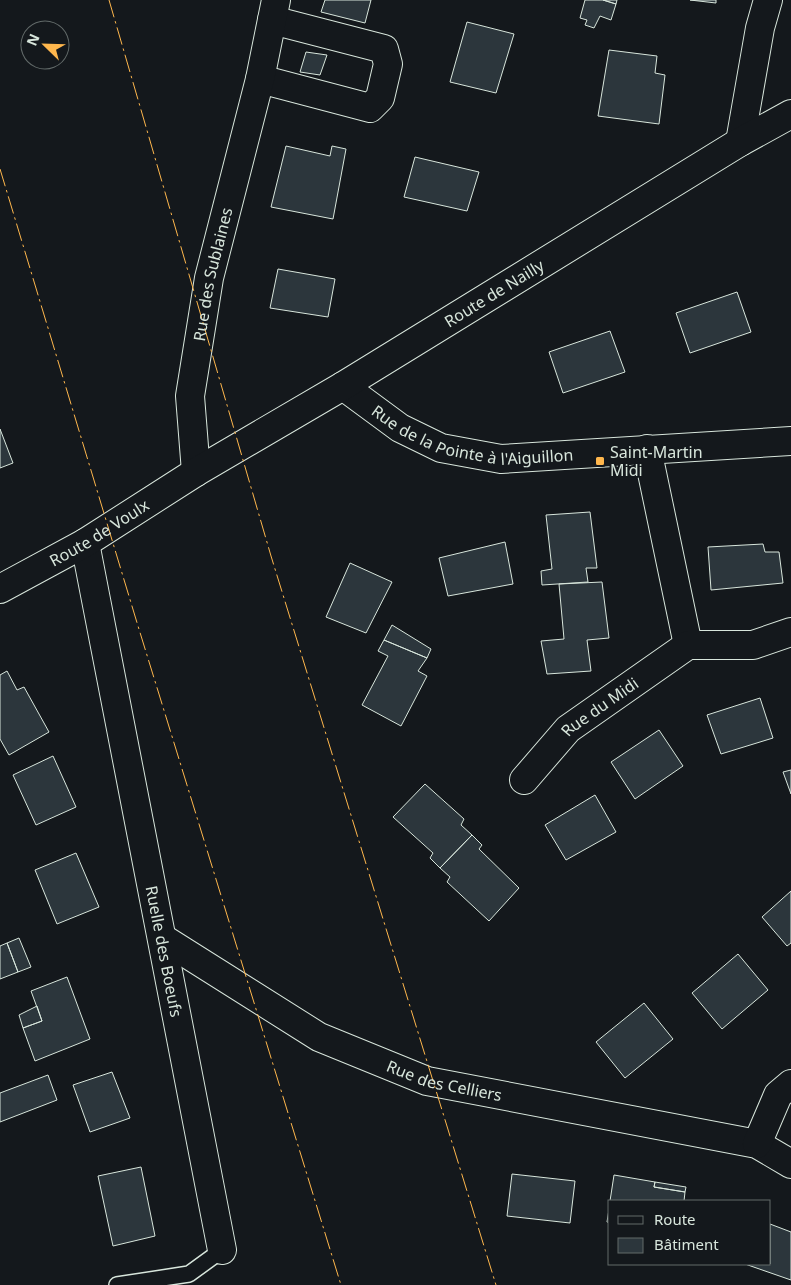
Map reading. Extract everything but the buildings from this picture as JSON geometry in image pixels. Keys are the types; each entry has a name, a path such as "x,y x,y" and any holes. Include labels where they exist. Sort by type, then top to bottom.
{"street":[{"path":"740,142 760,28 768,0"},
{"name":"Rue des Sublaines","path":"196,472 190,396 209,278 260,79 274,10 384,49 388,64 380,98 370,108 260,79"},
{"name":"Route de Nailly","path":"196,472 342,386 740,142 791,114"},
{"name":"Rue de la Pointe à l'Aiguillon","path":"342,386 400,428 441,448 501,459 791,441"},
{"path":"647,449 688,645 753,645 791,632"},
{"name":"Route de Voulx","path":"0,589 85,543 196,472"},
{"name":"Ruelle des Boeufs","path":"85,543 222,1250"},
{"name":"Rue du Midi","path":"524,780 568,728 688,645"},
{"name":"Rue des Celliers","path":"162,938 319,1036 427,1081 757,1144 791,1164"},
{"path":"757,1144 778,1095 791,1084"}],"lane":[{"name":"Ruelle des Boeufs","path":"117,1285 189,1274 222,1250"}],"power":[{"path":"109,0 271,556 496,1285"},
{"path":"0,169 138,626 341,1285"}],"place":[{"name":"Saint-Martin Midi","path":"600,461"}]}
